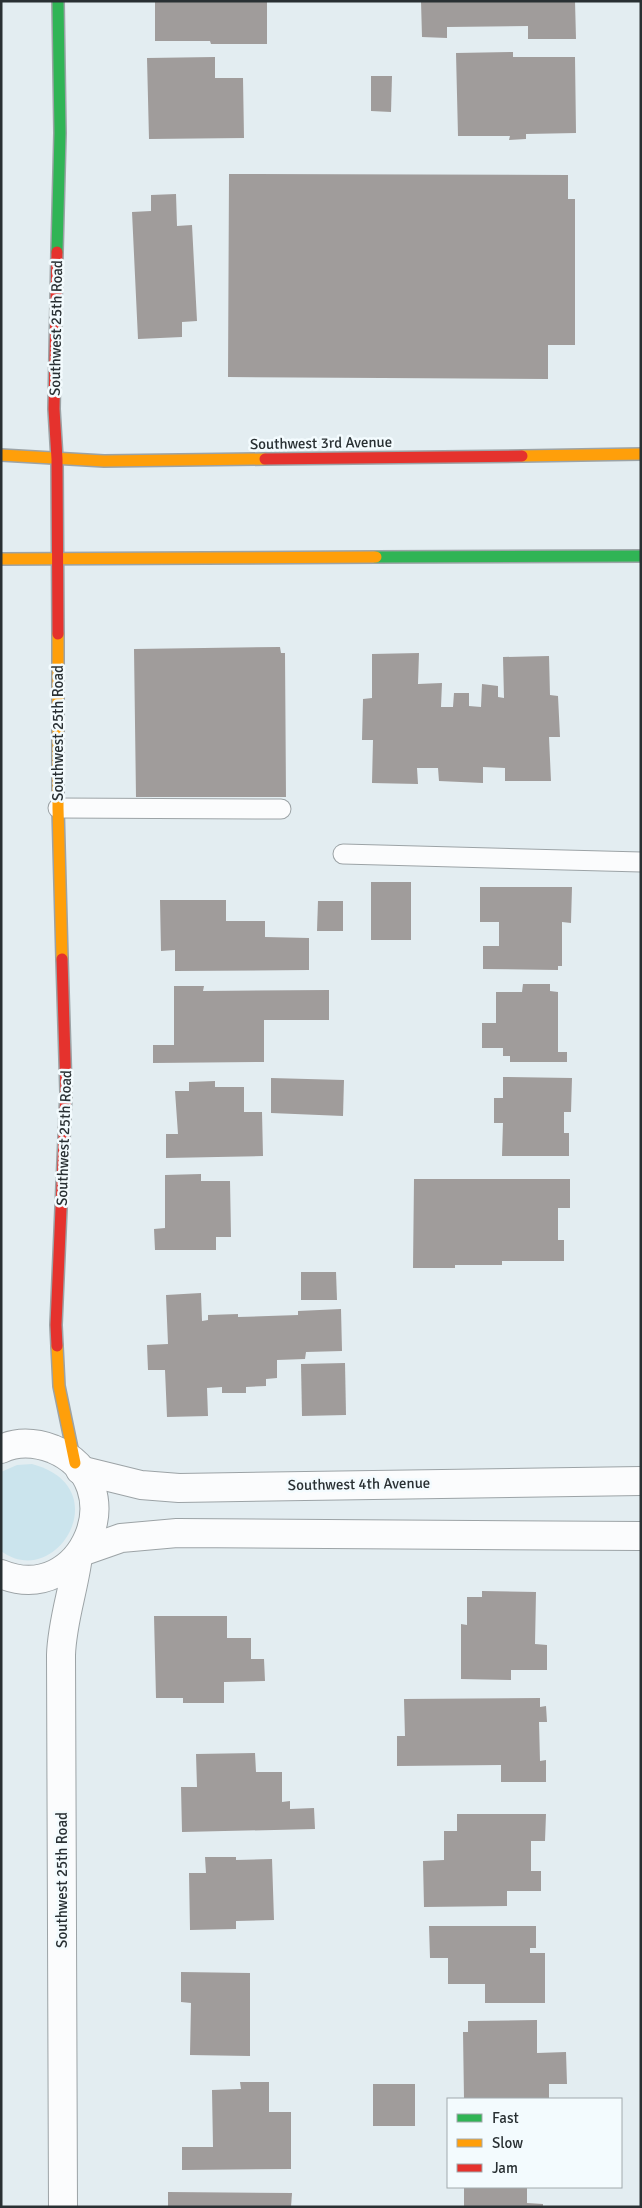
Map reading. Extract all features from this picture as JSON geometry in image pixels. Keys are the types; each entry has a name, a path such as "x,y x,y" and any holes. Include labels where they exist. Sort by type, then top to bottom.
{"main road":[{"name":"Southwest 25th Road","path":"58,1 60,133 54,409 57,459 58,808 66,1092 56,1325 57,1363 63,1411 77,1466"},
{"name":"Southwest 3rd Avenue","path":"1,456 104,460 641,454"},
{"path":"1,559 641,556"}],"street":[{"path":"1,1448 8,1445 26,1443 44,1445 60,1452 77,1466 88,1482 93,1496 95,1511 94,1526 80,1554 69,1565 47,1576 21,1579 1,1574"},
{"name":"Southwest 4th Avenue","path":"77,1466 141,1485 178,1488 641,1481"},
{"path":"80,1554 121,1538 177,1533 641,1536"},
{"name":"Southwest 25th Road","path":"63,2207 61,1655 64,1620 80,1554"}],"lane":[{"path":"58,808 281,809"},
{"path":"342,854 641,862"}],"shaded area":[{"path":"32,1464 58,1476 72,1493 75,1512 70,1531 58,1548 41,1558 22,1560 1,1551 1,1472 17,1465"}],"building":[{"path":"155,1 267,1 267,44 155,41"},
{"path":"421,1 575,1 576,39 528,39 528,26 447,27 447,38 422,37"},
{"path":"513,52 513,57 575,57 576,133 526,134 526,139 509,140 510,136 458,136 456,53"},
{"path":"215,57 215,78 243,78 244,138 149,139 147,58"},
{"path":"371,76 392,76 391,112 371,111"},
{"path":"229,174 568,175 568,199 575,199 575,345 548,345 548,379 228,377"},
{"path":"176,194 177,226 192,225 197,321 182,322 182,337 138,339 132,212 151,211 151,195"},
{"path":"280,647 281,653 285,653 286,797 136,797 134,649"},
{"path":"419,653 418,684 442,683 441,707 453,707 454,693 469,693 469,706 481,707 482,684 498,686 498,697 504,698 503,657 549,656 550,695 558,696 560,737 549,737 551,781 505,781 505,768 483,767 483,783 439,781 438,768 417,768 418,784 372,783 373,740 362,740 363,699 372,698 372,654"},
{"path":"371,882 411,882 411,940 371,940"},
{"path":"480,887 572,887 571,923 562,922 562,966 558,966 558,970 483,969 483,946 499,946 499,922 480,922"},
{"path":"160,900 226,900 226,921 265,921 265,937 309,938 309,970 175,971 175,950 161,951"},
{"path":"318,901 343,901 343,931 317,931"},
{"path":"523,984 550,984 550,991 558,992 558,1052 567,1052 567,1062 510,1062 510,1056 503,1056 503,1048 482,1048 482,1023 496,1023 496,992 522,992"},
{"path":"174,986 204,986 203,991 329,990 329,1020 264,1020 264,1062 153,1063 153,1045 174,1045"},
{"path":"503,1077 572,1078 571,1112 564,1112 564,1133 569,1133 569,1156 502,1156 503,1123 494,1123 494,1098 503,1098"},
{"path":"271,1078 344,1080 343,1116 271,1113"},
{"path":"215,1081 215,1087 244,1087 244,1112 262,1112 263,1156 166,1158 166,1134 178,1134 175,1091 189,1091 189,1082"},
{"path":"201,1174 201,1181 230,1181 231,1237 216,1237 216,1250 155,1250 154,1229 165,1228 165,1175"},
{"path":"414,1179 570,1179 570,1208 558,1208 558,1240 564,1240 564,1261 502,1261 502,1265 455,1265 455,1268 413,1268"},
{"path":"301,1272 336,1272 337,1300 301,1300"},
{"path":"201,1293 202,1321 208,1320 208,1315 238,1314 238,1317 298,1315 298,1311 341,1309 342,1351 306,1352 305,1359 277,1360 277,1378 266,1379 266,1386 246,1387 246,1393 222,1393 222,1387 207,1388 208,1416 167,1417 165,1370 148,1370 147,1345 168,1344 166,1295"},
{"path":"345,1363 346,1415 302,1416 301,1364"},
{"path":"482,1591 536,1592 535,1644 547,1645 547,1670 511,1670 511,1680 461,1679 461,1624 467,1625 467,1597 482,1597"},
{"path":"154,1616 227,1616 227,1638 251,1638 251,1659 264,1659 265,1681 224,1682 224,1703 183,1703 183,1698 156,1698"},
{"path":"540,1698 540,1707 546,1706 547,1722 539,1722 540,1761 546,1760 546,1782 501,1782 501,1765 397,1766 397,1736 405,1736 404,1699"},
{"path":"255,1753 256,1772 282,1772 282,1802 290,1801 290,1809 314,1808 315,1829 182,1832 181,1787 197,1787 196,1754"},
{"path":"457,1814 546,1814 545,1841 531,1841 531,1871 541,1871 541,1891 507,1891 507,1906 424,1907 423,1861 444,1860 444,1831 457,1831"},
{"path":"205,1857 236,1857 236,1860 272,1859 274,1920 236,1921 236,1929 190,1930 189,1873 206,1873"},
{"path":"429,1926 536,1926 536,1948 530,1948 530,1953 545,1953 545,2003 485,2003 485,1984 448,1984 448,1958 430,1958"},
{"path":"181,1972 250,1973 250,2056 190,2055 191,2003 181,2002"},
{"path":"537,2020 537,2053 566,2052 567,2084 549,2084 549,2098 464,2098 463,2032 468,2032 468,2021"},
{"path":"240,2082 269,2082 269,2112 291,2112 291,2169 182,2170 182,2147 213,2147 212,2090 241,2089"},
{"path":"373,2084 415,2084 415,2126 373,2126"},
{"path":"464,2188 527,2188 527,2203 543,2204 543,2207 464,2207"},
{"path":"168,2192 292,2193 291,2207 168,2207"}],"traffic: fast":[{"path":"57,252 60,133 58,1"},
{"path":"376,557 641,556"}],"traffic: slow":[{"path":"522,456 641,454"},
{"path":"1,455 104,461 265,459"},
{"path":"1,559 376,557"},
{"path":"58,634 58,808 62,959"},
{"path":"57,1346 59,1386 75,1463"}],"traffic: jam":[{"path":"57,252 54,409 57,459 58,634"},
{"path":"265,459 522,456"},
{"path":"57,1346 56,1325 66,1092 62,959"}]}
